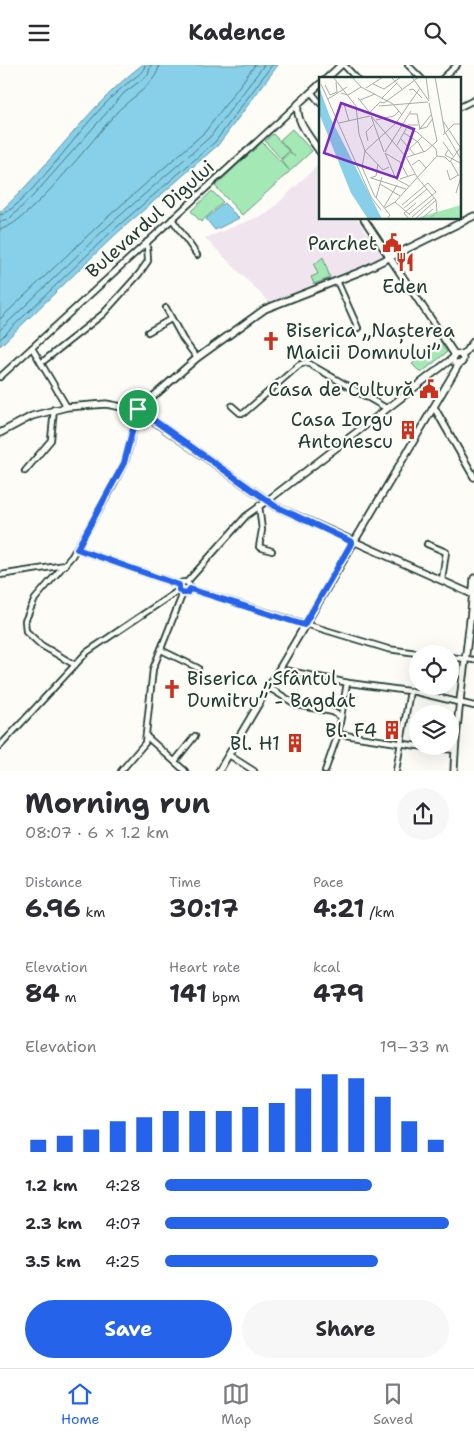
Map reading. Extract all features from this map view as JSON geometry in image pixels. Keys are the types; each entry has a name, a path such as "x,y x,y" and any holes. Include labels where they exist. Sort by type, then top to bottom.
{"street":[{"path":"328,77 342,65 355,77"},
{"path":"408,65 420,77"},
{"path":"444,77 457,65"},
{"name":"Bulevardul Digului","path":"0,377 319,85"},
{"path":"311,92 319,102"},
{"path":"462,106 474,100"},
{"path":"298,104 299,118 319,150"},
{"path":"75,665 41,645 29,634 25,626 26,614 35,599 77,549 124,463 138,409 197,358 265,309 390,258 474,216"},
{"path":"172,219 197,255"},
{"path":"365,220 454,357 455,363 459,364"},
{"path":"41,363 102,314 140,275 148,261 147,242"},
{"path":"337,281 358,328"},
{"path":"166,308 171,319 197,358"},
{"path":"148,332 171,319"},
{"path":"219,771 352,542 462,361 462,356 474,341"},
{"path":"32,348 67,407"},
{"path":"0,746 96,645 180,589 246,516 259,505 267,501 458,354 462,356"},
{"path":"232,406 240,413 244,413 299,365 306,362 386,408"},
{"path":"0,433 28,417 54,409 106,404 138,409 267,501 352,542 473,595"},
{"path":"434,407 474,477"},
{"path":"25,471 50,440 54,409"},
{"path":"259,505 262,530 259,547 272,551"},
{"path":"427,544 446,553 442,580"},
{"path":"77,549 187,593 190,589"},
{"path":"0,575 65,565"},
{"path":"459,712 474,578"},
{"path":"187,582 190,589 304,625 388,649 409,652"},
{"path":"121,771 144,745 152,676 180,589"},
{"path":"161,650 198,668"},
{"path":"459,658 474,660"},
{"path":"279,669 347,683 409,691"},
{"path":"325,771 338,734 347,683"},
{"path":"268,687 298,705 336,713 341,717"},
{"path":"396,771 409,695"},
{"path":"429,695 474,706"},
{"path":"338,734 409,745"},
{"path":"146,736 185,771"},
{"path":"175,761 195,736"},
{"path":"229,755 254,771"},
{"path":"454,771 455,755"}],"shaded area":[{"path":"319,164 319,220 358,220 384,258 269,302 205,238 268,213"}],"green space":[{"path":"292,129 312,151 242,215 215,186 262,142 289,170 281,160 290,152 295,157 280,140"},
{"path":"273,134 289,151 281,159 265,141"},
{"path":"212,191 223,202 201,222 191,211"},
{"path":"323,257 330,278 314,284 311,277 318,274 314,265"},
{"path":"440,342 447,352 421,373 412,364"}],"water":[{"path":"142,65 278,65 218,145 115,235 0,346 0,212 104,99"},
{"path":"224,203 239,218 215,230 206,219"}],"place":[{"name":"Parchet","path":"392,243"},
{"name":"Eden","path":"405,262"},
{"name":"Biserica „Nașterea Maicii Domnului”","path":"271,341"},
{"name":"Casa de Cultură","path":"429,389"},
{"name":"Casa Iorgu Antonescu","path":"408,430"},
{"name":"Biserica „Sfântul Dumitru” - Bagdat","path":"172,689"},
{"name":"Bl. F4","path":"392,730"},
{"name":"Bl. H1","path":"295,743"}],"route":[{"path":"138,409 275,506 352,542 304,625 190,589 187,593 181,593 179,585 77,549 124,463 138,409"}]}
